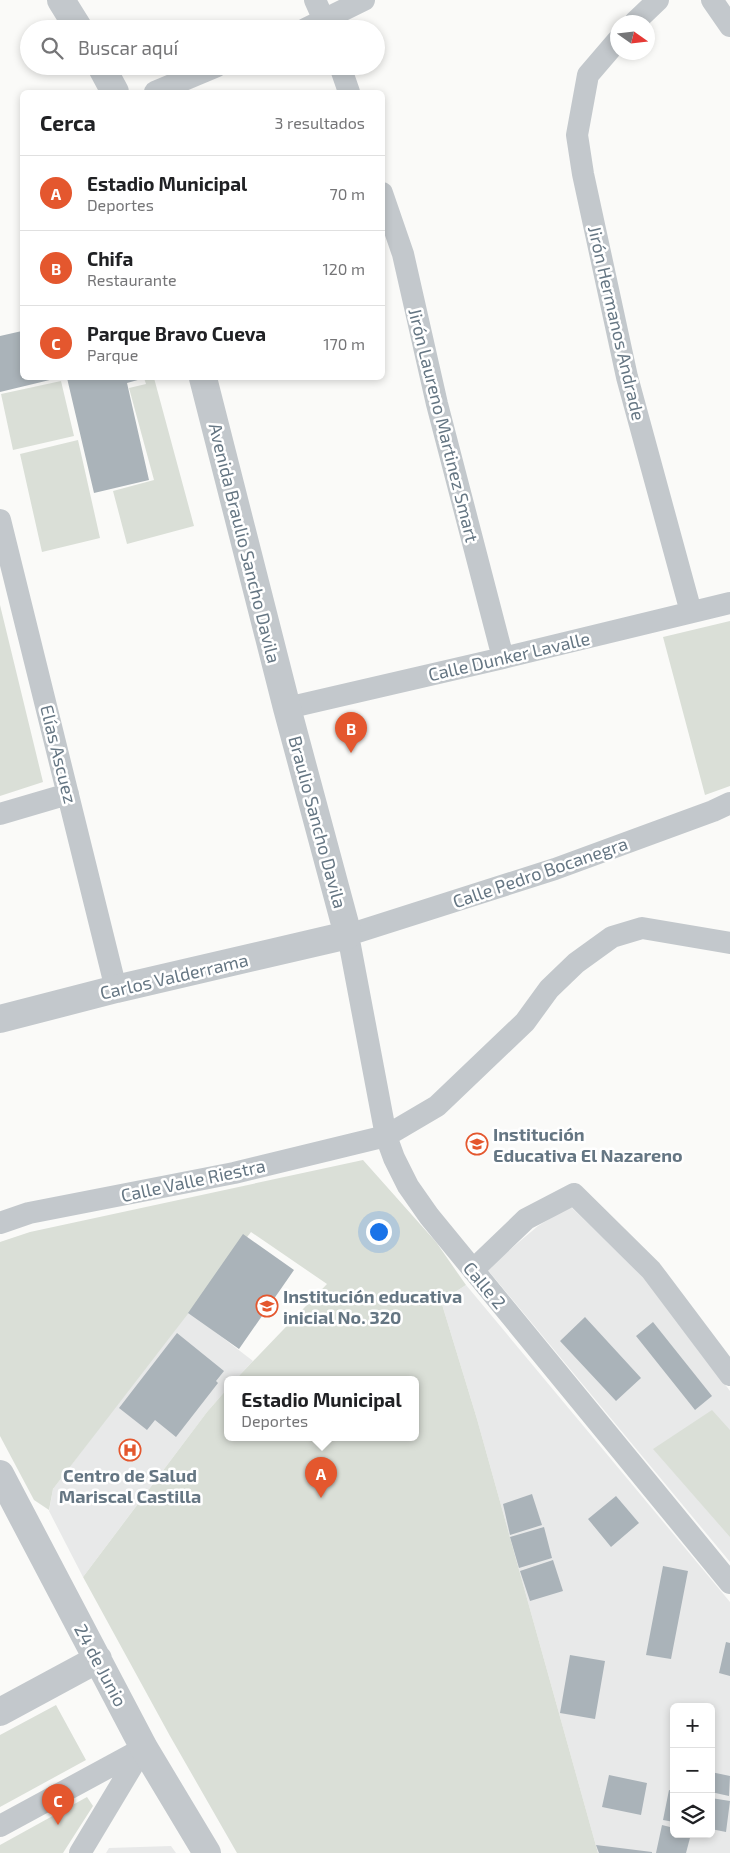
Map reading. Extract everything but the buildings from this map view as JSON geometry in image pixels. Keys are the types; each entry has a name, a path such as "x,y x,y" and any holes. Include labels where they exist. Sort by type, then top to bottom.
{"street":[{"path":"61,0 73,20"},
{"path":"318,19 364,0"},
{"path":"642,15 658,0"},
{"path":"712,0 730,26"},
{"name":"Jirón Hermanos Andrade","path":"610,49 588,75 577,135 583,174 627,376 691,612"},
{"path":"106,75 114,90"},
{"path":"160,90 196,75"},
{"path":"343,75 348,90"},
{"name":"Jirón Laureno Martinez Smart","path":"385,202 403,254 437,404 503,658"},
{"name":"Avenida Braulio Sancho Davila","path":"204,380 287,708"},
{"name":"Elías Ascuez","path":"0,520 116,989"},
{"name":"Calle Dunker Lavalle","path":"287,708 730,603"},
{"name":"Braulio Sancho Davila","path":"287,708 348,935"},
{"path":"0,814 68,794"},
{"name":"Calle Pedro Bocanegra","path":"348,935 555,869 730,803"},
{"name":"Calle Valle Riestra","path":"0,1223 28,1213 234,1173 386,1136 437,1106 525,1022 549,989 569,969 612,937 642,928 730,943"},
{"name":"Carlos Valderrama","path":"0,1018 348,935"},
{"name":"Calle 2","path":"348,935 386,1136 394,1158 408,1186 429,1216 730,1582"},
{"path":"473,1270 526,1219 574,1194 651,1270 730,1375"},
{"name":"24 de Junio","path":"0,1474 144,1748 208,1853"},
{"path":"0,1712 98,1659"},
{"path":"0,1826 144,1748"},
{"path":"80,1853 144,1748"}],"shaded area":[{"path":"145,380 155,380 194,526 127,544 113,491 154,480 129,388 146,384"},
{"path":"61,381 74,436 13,450 1,394"},
{"path":"78,440 100,538 42,552 20,454"},
{"path":"0,605 43,782 0,796"},
{"path":"730,621 730,786 705,795 663,637"},
{"path":"363,1160 436,1242 466,1285 441,1301 477,1419 598,1853 237,1853 83,1577 207,1412 224,1392 224,1441 419,1441 419,1376 239,1376 327,1284 251,1232 53,1489 49,1510 34,1500 0,1436 0,1242 30,1232"},
{"path":"570,1206 651,1284 730,1391 730,1562 487,1269 538,1226"},
{"path":"466,1285 730,1602 730,1853 598,1853 477,1419 441,1301"},
{"name":"Centro de Salud Mariscal Castilla","path":"188,1311 253,1361 239,1376 224,1376 224,1392 207,1412 83,1577 49,1511 53,1489"},
{"path":"712,1410 730,1430 730,1537 653,1449"},
{"path":"56,1705 86,1760 0,1807 0,1735"},
{"path":"87,1797 93,1806 63,1853 0,1853 0,1845"},
{"path":"171,1846 176,1853 106,1853 109,1848"}],"place":[{"name":"Chifa","path":"351,753"},
{"name":"Institución Educativa El Nazareno","path":"477,1144"},
{"name":"Institución educativa inicial No. 320","path":"267,1306"},
{"name":"Centro de Salud Mariscal Castilla","path":"130,1450"},
{"name":"Estadio Municipal","path":"321,1498"},
{"name":"Parque Bravo Cueva","path":"58,1825"}]}
